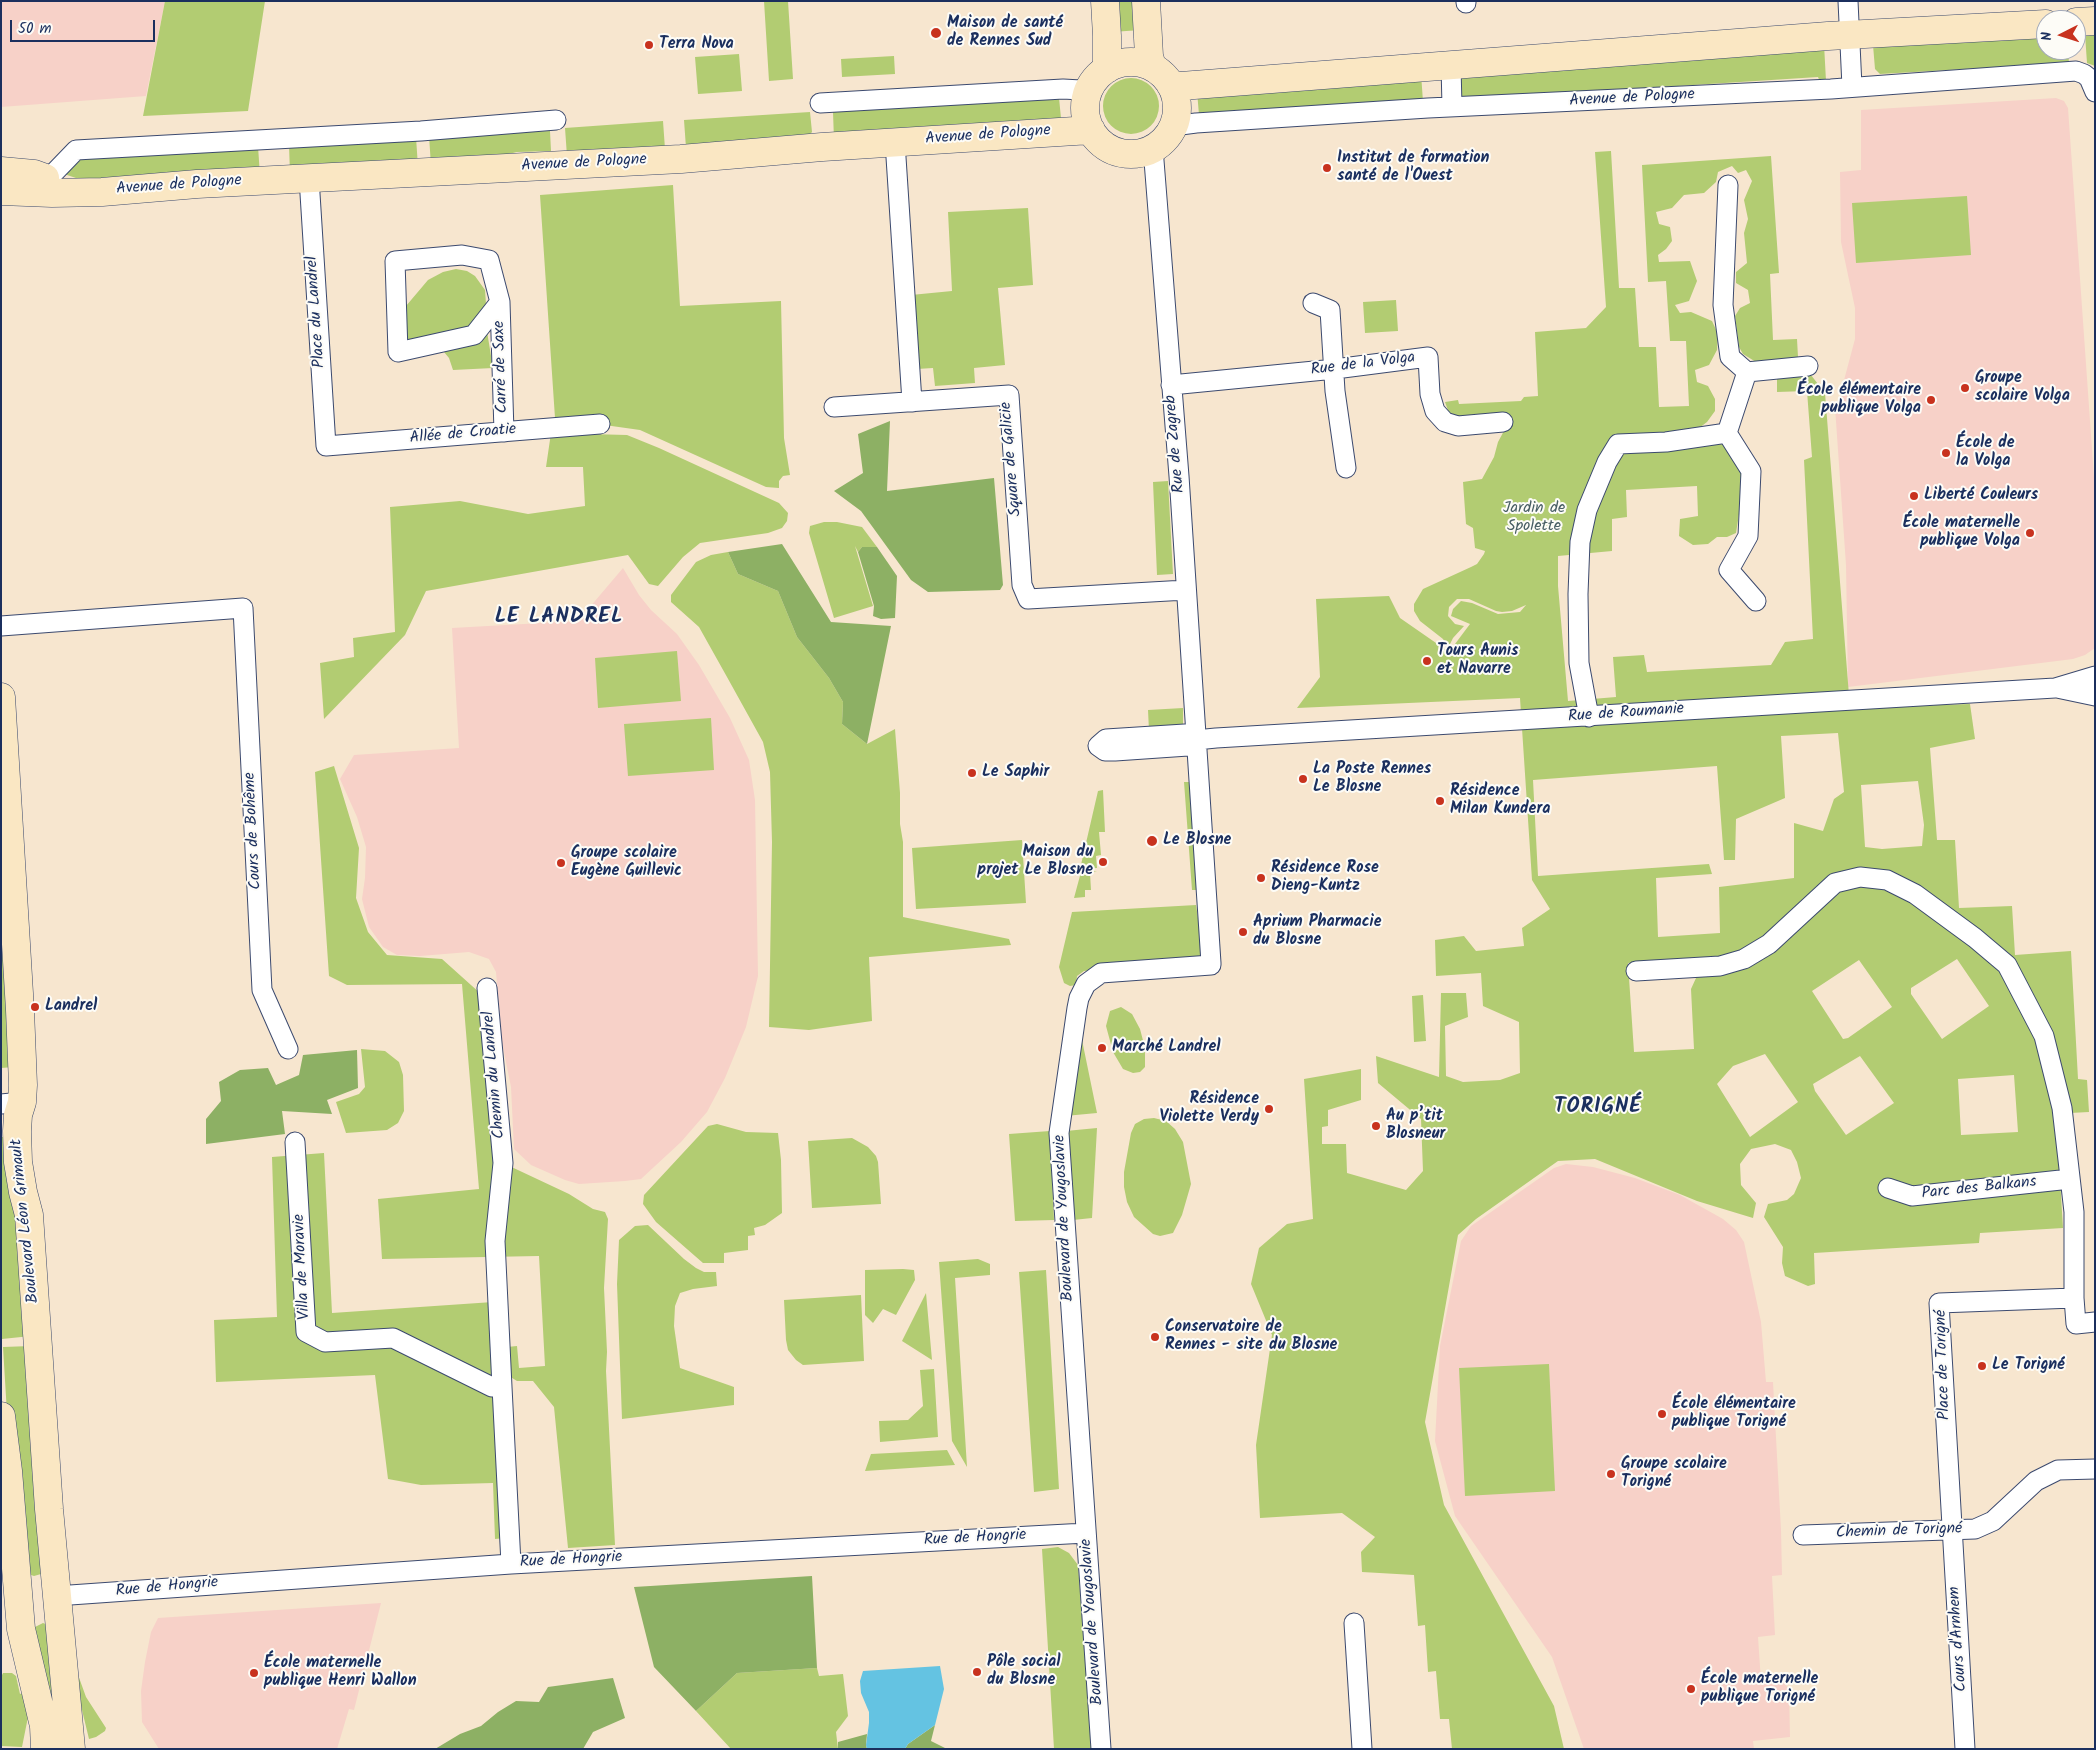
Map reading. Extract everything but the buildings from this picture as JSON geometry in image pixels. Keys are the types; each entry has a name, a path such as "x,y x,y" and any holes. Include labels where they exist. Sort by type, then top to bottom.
{"street":[{"path":"1105,1 1108,36 1099,77 1086,107 1087,119 1091,130 1099,140 1110,148 1132,154 1153,148 1169,134 1173,126 1177,104 1149,56 1146,1"},
{"path":"1848,1 1852,87"},
{"path":"820,103 1063,89 1081,90 1117,64 1129,62 1141,63 1180,86 1850,35 2036,25"},
{"path":"1451,65 1452,107"},
{"name":"Avenue de Pologne","path":"1173,126 1452,107 1852,87 2076,71 2084,74 2092,85"},
{"path":"48,179 76,150 421,131 556,120"},
{"name":"Avenue de Pologne","path":"1,190 102,192 197,184 681,159 895,142 1091,130"},
{"path":"834,407 912,402 895,142"},
{"name":"Rue de Zagreb","path":"1153,148 1196,740"},
{"name":"Avenue de Pologne","path":"1,170 34,174 76,192"},
{"name":"Place du Landrel","path":"309,178 326,446"},
{"path":"1728,185 1723,305 1730,357 1747,372 1808,366"},
{"name":"Carré de Saxe","path":"500,302 474,335 398,352 395,261 462,256 489,260 500,302 504,432"},
{"path":"1313,303 1330,310 1335,391 1346,468"},
{"name":"Rue de la Volga","path":"1171,385 1335,369 1428,357 1430,394 1435,411 1446,422 1458,426 1503,422"},
{"path":"1727,433 1747,372"},
{"name":"Square de Galicie","path":"912,402 1009,395 1022,585 1028,599 1186,590"},
{"name":"Allée de Croatie","path":"326,446 600,424"},
{"path":"1589,717 1579,664 1578,594 1580,542 1587,510 1595,487 1618,444 1666,442 1727,433"},
{"path":"1727,433 1751,471 1748,536 1729,570 1756,601"},
{"name":"Cours de Bohême","path":"1,626 243,608 262,990 288,1049"},
{"name":"Rue de Roumanie","path":"1196,740 2055,688 2095,676"},
{"name":"Rue de Roumanie","path":"2055,688 2095,696"},
{"name":"Boulevard Léon Grimault","path":"1,697 17,947 12,1103 18,1115 18,1162 29,1215 56,1596 71,1749"},
{"name":"Boulevard de Yougoslavie","path":"1101,1749 1059,1133 1077,1008 1079,998 1086,984 1101,973 1211,965 1196,740"},
{"path":"1636,971 1720,966 1744,958 1769,944 1835,883 1860,877 1887,880 1915,894 1976,938 2007,965 2044,1036 2062,1108 2074,1212 2074,1298 2076,1324 2095,1322"},
{"name":"Chemin du Landrel","path":"488,988 503,1163 495,1241 502,1387"},
{"name":"Villa de Moravie","path":"295,1142 306,1332 325,1342 393,1338 492,1387 502,1387"},
{"name":"Parc des Balkans","path":"1888,1188 1912,1196 2070,1179"},
{"name":"Place de Torigné","path":"1952,1530 1939,1303 2074,1298"},
{"path":"502,1387 511,1564"},
{"path":"1,1416 8,1471 21,1629 44,1726 45,1749"},
{"name":"Chemin de Torigné","path":"1803,1535 1975,1529 1993,1521 2036,1481 2058,1470 2095,1469"},
{"name":"Cours d'Arnhem","path":"1952,1530 1965,1749"},
{"name":"Rue de Hongrie","path":"56,1596 511,1564 1086,1533"},
{"path":"18,1599 56,1596"},
{"path":"1354,1623 1362,1749"}],"shaded area":[{"path":"1,1 165,1 146,96 1,107"},
{"name":"Groupe scolaire Volga","path":"2056,98 2064,101 2068,108 2095,492 2095,648 2085,655 2073,659 1848,687 1846,565 1835,407 1839,399 1855,339 1855,308 1841,242 1840,172 1861,170 1861,110"},
{"name":"Groupe scolaire Eugène Guillevic","path":"623,568 639,595 651,610 677,634 699,665 730,718 749,760 755,800 758,976 746,1027 725,1078 707,1112 681,1142 641,1179 579,1184 531,1165 514,1149 511,1087 502,1042 496,972 489,959 469,952 420,956 397,955 383,947 369,927 362,899 366,847 357,817 340,779 354,755 459,748 452,628 578,621"},
{"name":"Groupe scolaire Torigné","path":"1566,1164 1593,1167 1635,1178 1680,1195 1723,1219 1736,1230 1744,1242 1761,1322 1766,1382 1773,1382 1781,1530 1782,1575 1772,1576 1775,1635 1758,1637 1761,1681 1781,1680 1789,1689 1790,1737 1753,1741 1754,1749 1584,1749 1552,1657 1455,1516 1435,1441 1440,1346 1461,1241 1471,1226 1554,1168"},
{"name":"École maternelle publique Henri Wallon","path":"381,1603 354,1710 349,1709 337,1749 159,1749 142,1722 141,1691 145,1662 151,1632 158,1618"}],"green space":[{"path":"165,1 265,1 248,111 143,116"},
{"path":"764,1 788,1 793,79 769,81"},
{"path":"1110,1 1139,1 1141,30 1112,32"},
{"path":"2086,34 2095,35 2095,66 2087,63"},
{"path":"2036,36 2036,60 2069,60 2069,63 1880,74 1875,69 1873,45"},
{"path":"1824,44 1826,81 1820,82 1818,77 1460,100 1458,72"},
{"path":"739,54 742,91 698,94 695,57"},
{"path":"894,56 895,74 842,77 841,59"},
{"path":"1421,73 1423,102 1199,115 1197,91"},
{"path":"1125,78 1137,78 1147,82 1155,90 1159,106 1155,122 1147,130 1137,134 1125,134 1115,130 1107,122 1103,112 1103,100 1107,90 1115,82"},
{"path":"1059,98 1061,118 989,123 834,140 833,112"},
{"path":"810,112 812,132 805,140 686,148 684,120"},
{"path":"663,121 665,149 567,156 565,128"},
{"path":"550,131 551,151 517,152 474,162 431,165 429,136"},
{"path":"416,137 418,167 290,174 289,145"},
{"path":"258,146 260,176 100,186 58,172 74,159"},
{"name":"Jardin de Spolette","path":"1611,151 1619,288 1635,288 1639,347 1656,347 1659,407 1689,406 1686,341 1670,341 1666,281 1648,282 1642,165 1771,156 1779,273 1770,274 1773,340 1797,339 1798,357 1756,362 1743,354 1739,347 1735,316 1740,308 1750,303 1748,290 1736,283 1736,272 1747,263 1744,233 1748,219 1744,200 1752,181 1746,170 1738,173 1732,166 1718,172 1716,182 1704,193 1684,195 1672,208 1656,212 1659,224 1670,227 1672,241 1658,255 1659,262 1690,261 1697,281 1689,301 1675,305 1680,313 1691,312 1712,321 1718,334 1717,350 1709,365 1695,370 1697,382 1708,386 1715,399 1715,411 1707,422 1695,431 1715,439 1736,455 1744,481 1736,533 1727,537 1717,537 1708,544 1693,545 1679,536 1680,519 1698,516 1697,486 1626,490 1627,517 1612,519 1612,551 1558,556 1558,586 1568,701 1616,697 1613,657 1644,655 1647,672 1771,665 1785,642 1813,639 1804,460 1812,457 1807,391 1777,392 1777,374 1807,370 1825,393 1850,708 1970,704 1975,739 1930,748 1937,840 1955,840 1959,908 2012,906 2015,955 2071,951 2078,1079 2087,1080 2089,1112 2070,1113 2057,1130 2063,1228 1980,1233 1979,1243 1814,1253 1815,1284 1808,1286 1785,1276 1782,1263 1783,1247 1764,1217 1768,1204 1787,1200 1794,1194 1801,1178 1797,1162 1791,1150 1775,1144 1751,1149 1740,1164 1741,1185 1756,1203 1753,1218 1697,1201 1595,1159 1558,1161 1476,1219 1458,1235 1425,1422 1444,1505 1554,1706 1564,1749 1452,1749 1449,1719 1440,1719 1436,1671 1428,1672 1425,1625 1418,1626 1414,1575 1362,1572 1361,1552 1375,1537 1342,1513 1260,1518 1256,1445 1272,1335 1251,1284 1259,1248 1287,1224 1313,1219 1304,1079 1361,1069 1361,1100 1328,1110 1328,1126 1322,1127 1322,1144 1346,1144 1347,1173 1406,1190 1423,1171 1421,1119 1378,1083 1376,1056 1439,1077 1441,993 1466,993 1468,1017 1445,1026 1446,1076 1463,1082 1500,1080 1520,1073 1519,1022 1483,1006 1481,973 1436,976 1435,940 1464,936 1476,951 1524,946 1522,928 1550,909 1532,880 1520,698 1297,708 1320,677 1316,599 1389,596 1400,618 1449,652 1470,624 1451,616 1453,609 1461,601 1472,603 1498,614 1520,612 1526,605 1512,611 1502,612 1469,599 1457,599 1449,607 1448,616 1455,624 1464,626 1453,638 1448,648 1443,639 1420,621 1414,611 1414,604 1423,589 1477,564 1484,554 1485,551 1475,548 1473,528 1466,524 1463,482 1482,479 1494,457 1498,442 1505,429 1451,419 1445,402 1458,400 1459,404 1521,401 1524,397 1538,396 1535,332 1586,328 1606,307 1595,152","holes":["1838,733 1844,792 1834,799 1823,831 1794,823 1794,878 1719,887 1720,933 1658,937 1656,878 1712,874 1709,864 1538,876 1533,780 1717,766 1724,860 1735,860 1736,819 1785,798 1781,736","1918,781 1924,825 1922,846 1882,849 1865,847 1861,785","1957,959 1989,1006 1942,1039 1911,994 1911,988","1688,960 1696,978 1691,989 1694,1049 1634,1052 1628,963","1859,960 1892,1007 1848,1038 1843,1039 1812,991","1765,1054 1798,1102 1750,1137 1717,1084 1733,1066","1860,1056 1894,1103 1846,1135 1815,1091 1813,1084","2014,1075 2018,1132 1961,1135 1958,1079"]},
{"path":"673,185 680,306 781,301 784,438 790,475 783,476 779,481 779,488 766,487 640,430 555,418 540,195"},
{"path":"1967,196 1971,255 1856,263 1852,203"},
{"path":"1028,208 1033,285 998,288 1005,365 974,368 975,383 935,386 933,368 917,369 911,295 952,291 948,212"},
{"path":"456,269 467,271 475,276 485,290 486,304 484,313 493,368 453,370 449,358 439,346 404,342 398,319 406,306 428,280 443,272"},
{"path":"1396,300 1398,331 1365,333 1363,302"},
{"path":"890,421 887,491 994,478 1003,585 1000,590 928,592 911,580 861,511 834,491 863,473 858,434"},
{"path":"551,433 627,435 779,503 788,513 787,521 782,528 768,533 700,543 683,557 658,586 649,584 628,555 426,591 405,635 324,719 320,663 354,657 353,638 395,632 390,507 460,501 528,514 585,506 583,467 546,467"},
{"path":"1168,481 1173,574 1157,575 1153,482"},
{"path":"824,522 837,522 862,527 877,547 862,547 858,552 855,546 873,606 834,618 809,533 810,526"},
{"path":"782,544 831,622 891,626 867,744 842,724 843,702 829,678 797,637 778,591 738,574 728,552"},
{"path":"862,547 877,547 897,576 895,618 881,619 873,616 874,606 858,552"},
{"path":"728,552 738,574 778,591 797,637 829,678 843,702 842,724 867,744 895,729 900,793 900,824 903,842 903,917 1009,939 1011,945 869,957 872,1021 809,1030 769,1027 772,842 770,772 763,742 699,627 671,602 671,595 696,562 711,555"},
{"path":"677,651 681,701 598,708 595,658"},
{"path":"1183,708 1183,726 1149,731 1148,710"},
{"path":"711,718 714,770 628,776 624,724"},
{"path":"334,766 359,848 356,898 368,932 387,955 442,959 481,994 503,1163 569,1194 593,1209 605,1212 608,1219 604,1288 606,1371 615,1545 568,1548 554,1407 533,1381 517,1381 509,1376 507,1347 517,1346 519,1368 545,1366 539,1256 382,1259 378,1199 479,1189 462,984 347,985 329,976 315,772"},
{"path":"1184,782 1192,782 1200,890 1192,890"},
{"path":"1103,790 1105,832 1099,832 1101,855 1096,856 1097,868 1080,869 1098,791"},
{"path":"1022,840 1026,903 916,909 912,848"},
{"path":"1,864 14,1067 1,1068"},
{"path":"1097,871 1090,873 1091,890 1085,890 1085,897 1074,898 1081,872"},
{"path":"1196,905 1203,951 1195,964 1084,971 1077,976 1076,985 1070,986 1064,983 1059,967 1072,912"},
{"path":"1423,995 1426,1041 1414,1042 1412,996"},
{"path":"1121,1007 1132,1014 1140,1029 1145,1048 1145,1067 1140,1072 1133,1073 1123,1069 1113,1052 1106,1026 1110,1011"},
{"path":"1082,1040 1097,1113 1065,1116"},
{"path":"361,1049 385,1051 399,1062 403,1075 404,1111 398,1123 387,1130 346,1133 336,1102 359,1094 365,1087"},
{"path":"357,1050 358,1088 327,1100 332,1114 282,1111 285,1134 206,1144 206,1119 221,1101 219,1082 240,1070 268,1068 276,1085 299,1075 303,1055"},
{"path":"1154,1118 1166,1121 1175,1129 1183,1142 1191,1184 1182,1215 1173,1233 1160,1236 1153,1234 1134,1217 1127,1202 1124,1187 1124,1172 1131,1133 1135,1124 1144,1119"},
{"path":"717,1124 746,1132 778,1133 781,1160 782,1213 765,1225 754,1228 755,1235 748,1236 748,1250 724,1253 724,1263 703,1263 656,1222 643,1204 644,1195 708,1126"},
{"path":"1097,1128 1092,1218 1073,1220 1066,1131"},
{"path":"1050,1131 1054,1220 1015,1221 1009,1134"},
{"path":"1,1137 12,1137 31,1336 2,1339"},
{"path":"852,1138 868,1147 876,1156 881,1204 812,1208 808,1141"},
{"path":"324,1153 332,1313 493,1302 505,1538 495,1539 493,1483 421,1485 388,1479 375,1375 216,1382 214,1320 277,1317 272,1157"},
{"path":"648,1225 696,1268 704,1272 716,1272 717,1286 693,1289 680,1293 675,1306 674,1326 680,1368 734,1387 734,1405 622,1419 617,1284 619,1240 635,1226"},
{"path":"978,1259 990,1264 990,1275 955,1278 967,1467 952,1441 939,1262"},
{"path":"865,1270 914,1270 915,1280 896,1315 883,1309 873,1323 865,1315"},
{"path":"1046,1270 1059,1489 1034,1492 1019,1272"},
{"path":"926,1293 932,1360 902,1341"},
{"path":"861,1295 864,1361 803,1365 796,1360 788,1350 786,1340 784,1300"},
{"path":"31,1346 41,1574 34,1576 28,1574 8,1430 3,1347"},
{"path":"1549,1364 1555,1491 1465,1496 1459,1368"},
{"path":"934,1369 938,1437 880,1442 879,1421 908,1420 923,1406 920,1370"},
{"path":"947,1450 955,1465 865,1471 871,1454"},
{"path":"1058,1547 1069,1553 1078,1565 1092,1749 1054,1749 1042,1549"},
{"path":"812,1576 817,1668 737,1673 696,1711 654,1667 634,1587"},
{"path":"43,1623 48,1625 58,1697 51,1743 33,1628"},
{"path":"817,1668 819,1676 843,1674 848,1716 836,1732 838,1749 731,1749 696,1711 737,1673"},
{"path":"77,1672 86,1697 106,1728 105,1731 96,1737 89,1739 76,1685"},
{"path":"3,1673 12,1673 16,1676 20,1694 23,1693 28,1717 22,1747 1,1746 1,1677"},
{"path":"613,1678 625,1718 593,1732 583,1749 435,1749 460,1734 481,1726 498,1712 516,1701 539,1702 548,1687"},
{"path":"935,1725 931,1741 947,1749 905,1749 908,1744"},
{"path":"867,1734 867,1749 838,1749 838,1742"}],"water":[{"path":"940,1666 944,1689 935,1725 908,1744 905,1749 867,1749 869,1712 861,1693 860,1681 863,1671"}],"place":[{"name":"Maison de santé de Rennes Sud","path":"936,33"},
{"name":"Terra Nova","path":"649,45"},
{"name":"Institut de formation santé de l'Ouest","path":"1327,168"},
{"name":"Groupe scolaire Volga","path":"1965,388"},
{"name":"École élémentaire publique Volga","path":"1931,400"},
{"name":"École de la Volga","path":"1946,453"},
{"name":"Liberté Couleurs","path":"1914,496"},
{"name":"École maternelle publique Volga","path":"2030,533"},
{"name":"Tours Aunis et Navarre","path":"1427,661"},
{"name":"Le Saphir","path":"972,773"},
{"name":"La Poste Rennes Le Blosne","path":"1303,779"},
{"name":"Résidence Milan Kundera","path":"1440,801"},
{"name":"Le Blosne","path":"1152,841"},
{"name":"Maison du projet Le Blosne","path":"1103,862"},
{"name":"Groupe scolaire Eugène Guillevic","path":"561,863"},
{"name":"Résidence Rose Dieng-Kuntz","path":"1261,878"},
{"name":"Aprium Pharmacie du Blosne","path":"1243,932"},
{"name":"Landrel","path":"35,1007"},
{"name":"Marché Landrel","path":"1102,1048"},
{"name":"Résidence Violette Verdy","path":"1269,1109"},
{"name":"Au p’tit Blosneur","path":"1376,1126"},
{"name":"Conservatoire de Rennes - site du Blosne","path":"1155,1337"},
{"name":"Le Torigné","path":"1982,1366"},
{"name":"École élémentaire publique Torigné","path":"1662,1414"},
{"name":"Groupe scolaire Torigné","path":"1611,1474"},
{"name":"Pôle social du Blosne","path":"977,1672"},
{"name":"École maternelle publique Henri Wallon","path":"254,1673"},
{"name":"École maternelle publique Torigné","path":"1691,1689"}],"district":[{"name":"LE LANDREL","path":"559,618"},
{"name":"TORIGNÉ","path":"1598,1108"}]}
